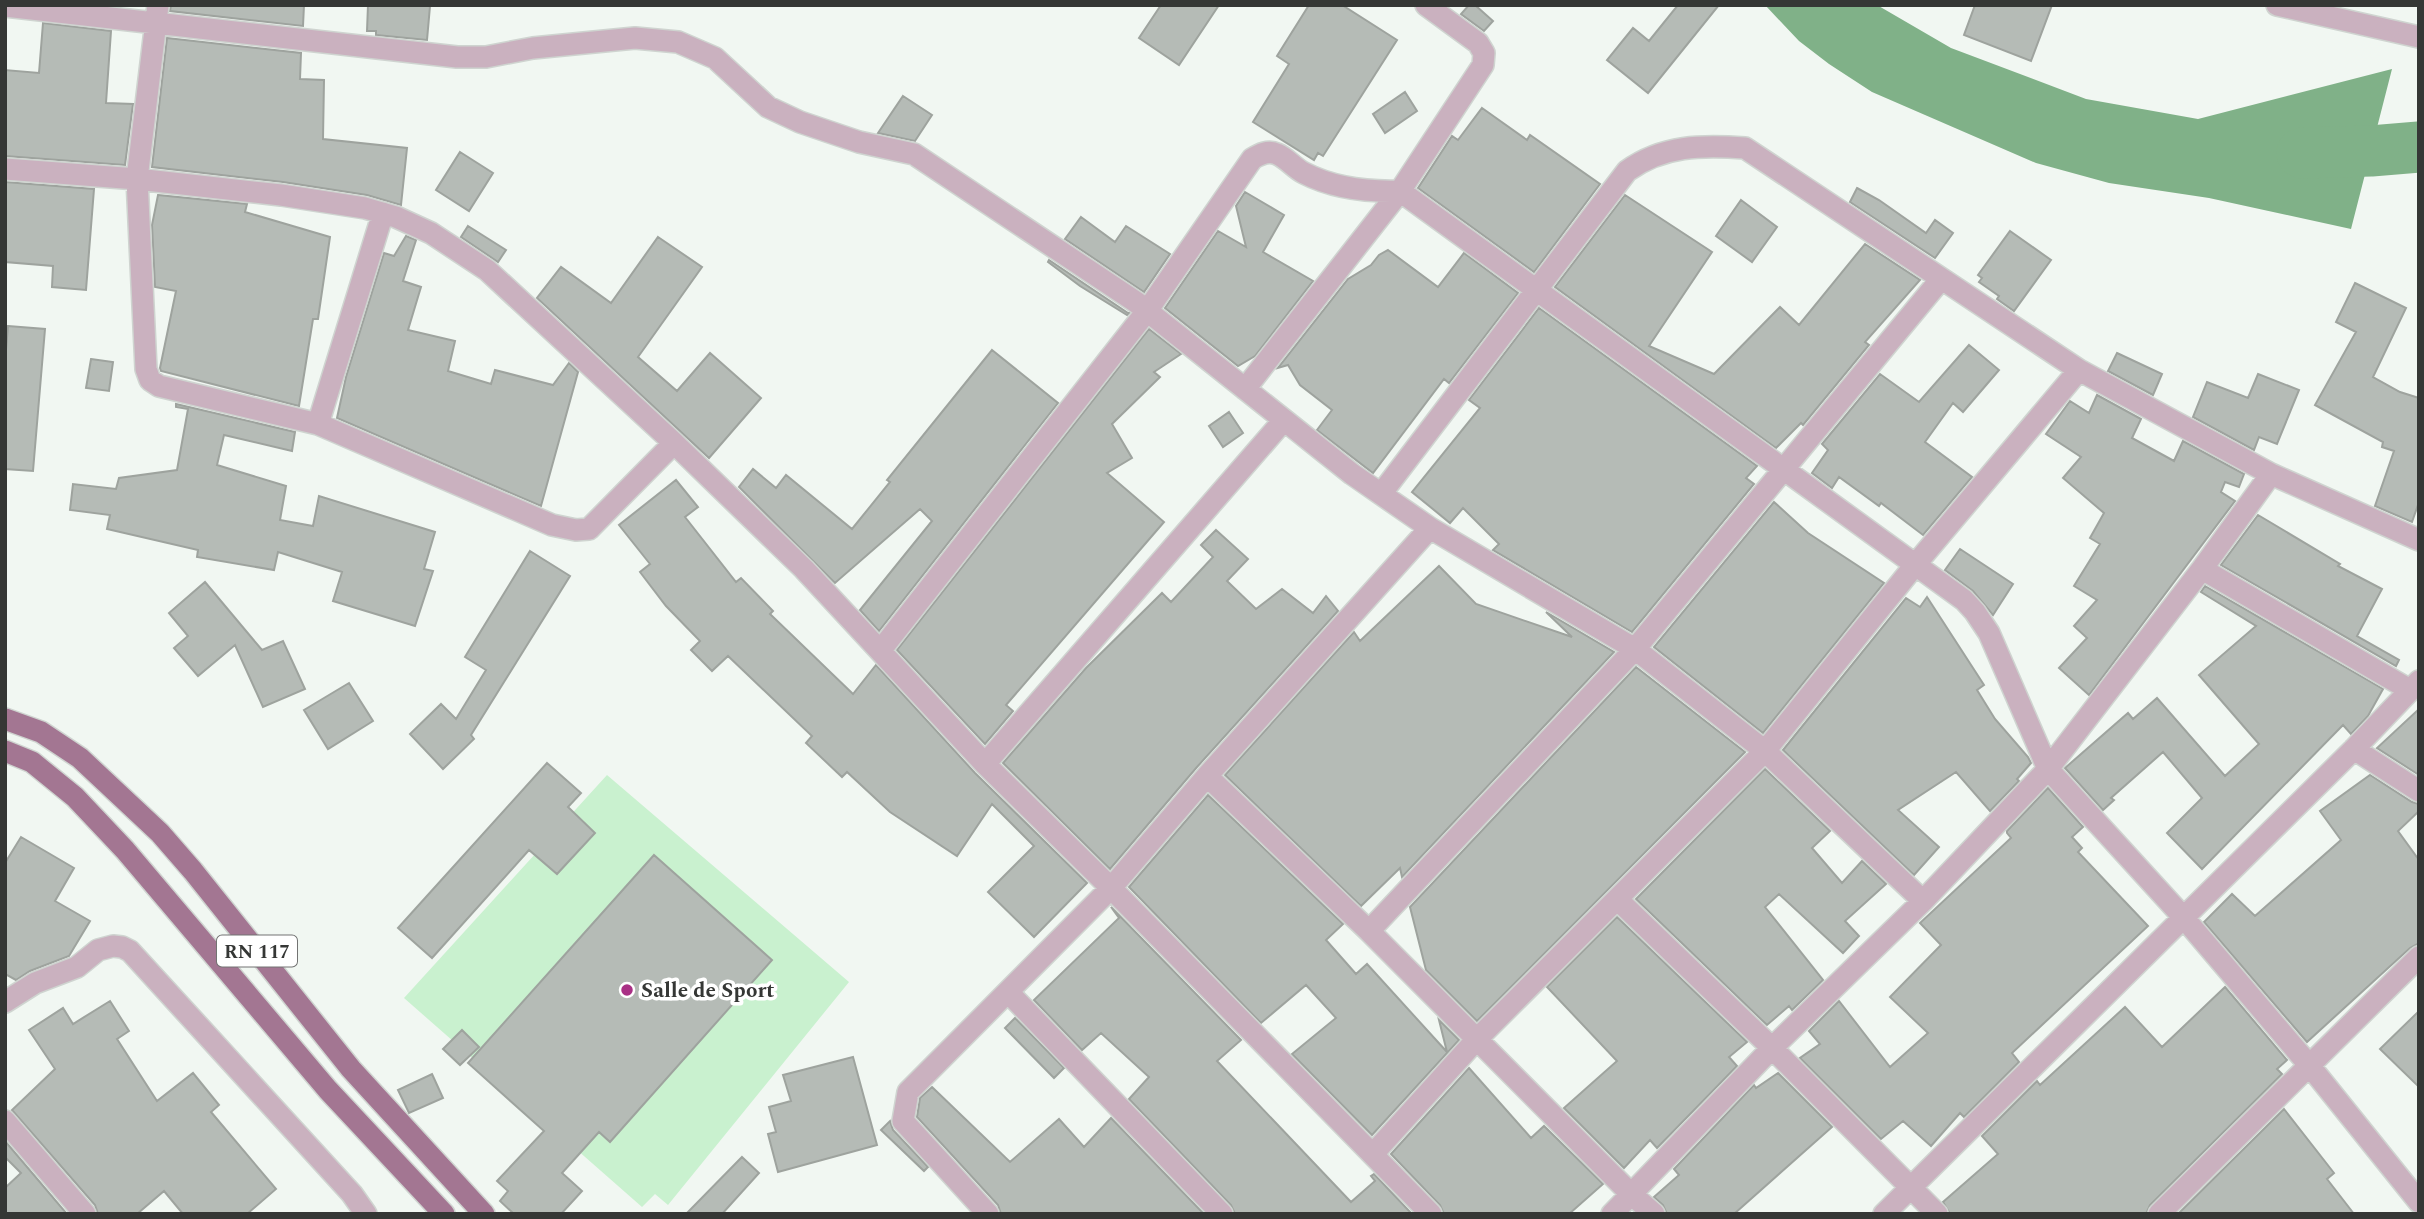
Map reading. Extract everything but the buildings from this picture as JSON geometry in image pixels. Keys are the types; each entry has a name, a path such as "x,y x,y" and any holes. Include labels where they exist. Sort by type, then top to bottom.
{"main road":[{"name":"RN 117","path":"5,719 41,733 80,758 160,833 202,881 351,1069 484,1214"},
{"name":"RN 117","path":"5,751 32,762 75,797 149,877 328,1090 444,1214"}],"street":[{"path":"1245,389 1399,191 1483,65 1484,53 1478,43 1426,5"},
{"path":"2277,5 2419,37"},
{"path":"5,6 158,14 457,57 486,57 533,48 635,38 678,42 715,58 768,107 800,122 859,142 914,154 1147,311 1284,420 1430,528 1634,649 1765,751 1923,901"},
{"path":"158,14 137,179 146,369 150,380 159,386 318,424 552,525 576,530 589,529 674,443"},
{"path":"1381,494 1627,172 1644,159 1668,151 1701,146 1745,148 2080,370 2271,474 2419,540"},
{"path":"880,651 1147,311 1252,159 1263,152 1277,154 1302,172 1322,181 1350,188 1399,191 1964,600 1982,622 2048,769 2184,918 2309,1065 2419,1202"},
{"path":"5,169 137,179 281,195 365,208 431,233 487,270 674,443 804,569 985,764 1111,888 1431,1214"},
{"path":"318,424 383,213"},
{"path":"1369,931 1634,649 1941,279"},
{"path":"1373,1154 1478,1040 1765,751 1915,565 2080,370"},
{"path":"985,764 1284,420"},
{"path":"1612,1214 1772,1048 1923,901 2048,769 2202,569 2271,474"},
{"path":"988,1214 902,1121 908,1092 1111,888 1207,776 1430,528"},
{"path":"1884,1214 2354,749 2415,685 2202,569"},
{"path":"2354,749 2419,791"},
{"path":"1207,776 1369,931 1654,1214"},
{"path":"1617,899 1772,1048 1937,1214"},
{"path":"5,1002 35,983 77,967 98,950 113,946 130,951 352,1194 366,1214"},
{"path":"2159,1214 2419,957"},
{"path":"1008,992 1222,1214"},
{"path":"5,1121 85,1214"},
{"path":"2412,1214 2419,1208"}],"shaded area":[{"path":"1765,5 1877,5 1951,48 2086,99 2198,119 2392,69 2351,229 2209,198 2109,183 2036,163 1872,92 1799,41"},
{"name":"Salle de Sport","path":"607,775 849,982 668,1205 655,1194 642,1207 404,998"}],"waterway":[{"path":"2302,153 2419,147"}],"place":[{"name":"Salle de Sport","path":"627,990"}]}
